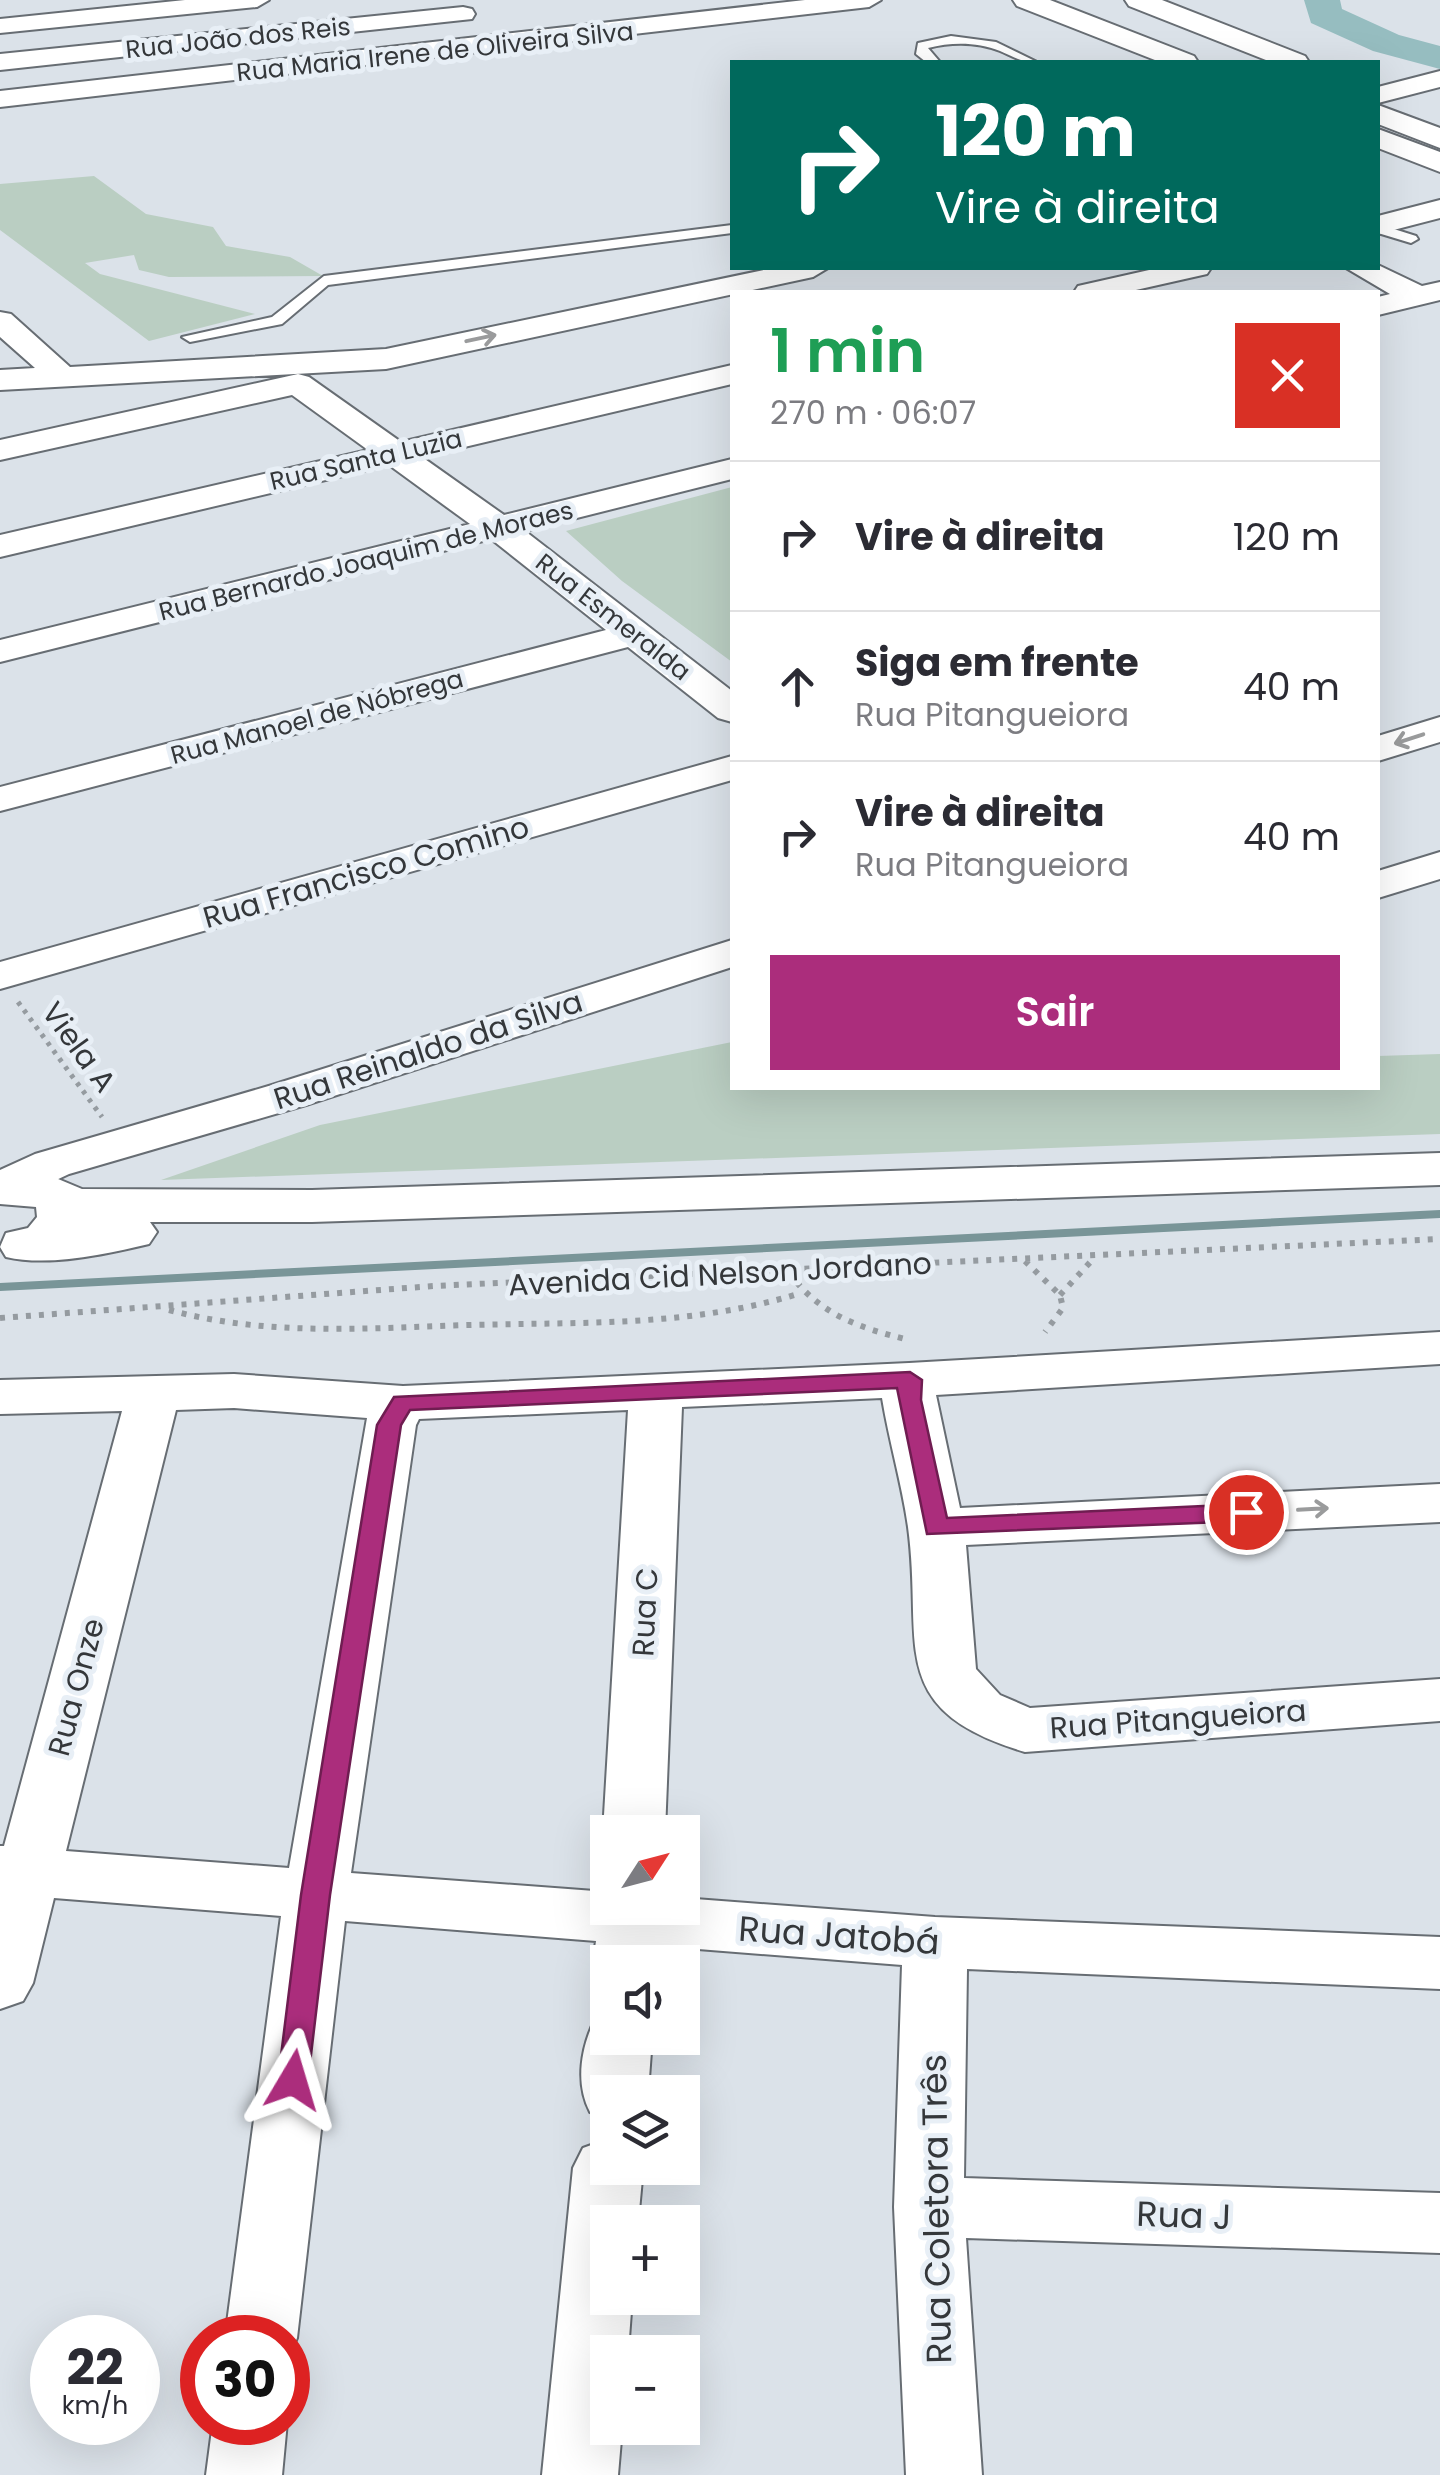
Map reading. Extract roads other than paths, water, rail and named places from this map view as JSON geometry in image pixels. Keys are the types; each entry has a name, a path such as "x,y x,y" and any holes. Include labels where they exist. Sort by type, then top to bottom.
{"main road":[{"path":"1026,0 1179,60"},
{"path":"1096,0 1258,57"},
{"path":"1138,0 1258,57"},
{"path":"1380,96 1440,118"},
{"path":"1380,115 1440,138"},
{"path":"1380,139 1440,163"},
{"path":"2,1187 39,1187 64,1202 312,1206 1440,1169"},
{"path":"13,1246 59,1228 64,1202"},
{"path":"13,1246 312,1206"}],"street":[{"path":"0,26 257,0"},
{"path":"383,0 434,52"},
{"name":"Rua Maria Irene de Oliveira Silva","path":"0,100 869,0"},
{"path":"804,5 864,30"},
{"name":"Rua João dos Reis","path":"0,62 498,10"},
{"path":"1380,94 1440,79"},
{"path":"1380,225 1440,209"},
{"path":"0,450 298,384 386,358 804,270"},
{"path":"1098,290 1187,270"},
{"path":"1364,270 1404,298"},
{"path":"0,320 61,376"},
{"path":"0,380 386,358"},
{"name":"Rua Santa Luzia","path":"0,546 730,375"},
{"name":"Rua Esmeralda","path":"298,384 500,529 730,708"},
{"name":"Rua Bernardo Joaquim de Moraes","path":"0,651 730,471"},
{"name":"Rua Manoel de Nóbrega","path":"0,799 635,634"},
{"path":"1380,748 1440,729"},
{"name":"Rua Francisco Comino","path":"6,984 730,769"},
{"path":"1380,884 1440,865"},
{"name":"Rua Reinaldo da Silva","path":"2,1187 52,1164 730,955"},
{"name":"Rua Reinaldo da Silva","path":"64,1202 122,1144"},
{"path":"0,1397 154,1391 402,1402 656,1390 911,1360 1440,1348"},
{"name":"Rua Pitangueiora","path":"911,1360 909,1400 936,1528 948,1675 979,1710 1025,1730 1440,1700"},
{"name":"Rua C","path":"635,1815 656,1390"},
{"name":"Rua Onze","path":"0,1983 14,1871 154,1391"},
{"path":"264,2315 316,1895 389,1425 402,1402"},
{"path":"936,1528 1440,1503"},
{"name":"Rua Jatobá","path":"14,1871 316,1895 629,1930 1440,1963"},
{"name":"Rua Coletora Três","path":"935,1942 929,2207 944,2475"},
{"path":"580,2475 606,2185"},
{"name":"Rua J","path":"929,2207 1440,2223"},
{"path":"244,2475 247,2445"}],"lane":[{"path":"931,60 922,54 922,46 960,40 1006,47 1028,60"},
{"path":"1380,227 1411,239"},
{"path":"190,337 277,321 324,281 730,229"}],"waterway":[{"path":"1322,0 1324,15 1386,43 1440,58"},
{"path":"0,1287 1440,1214"}]}
